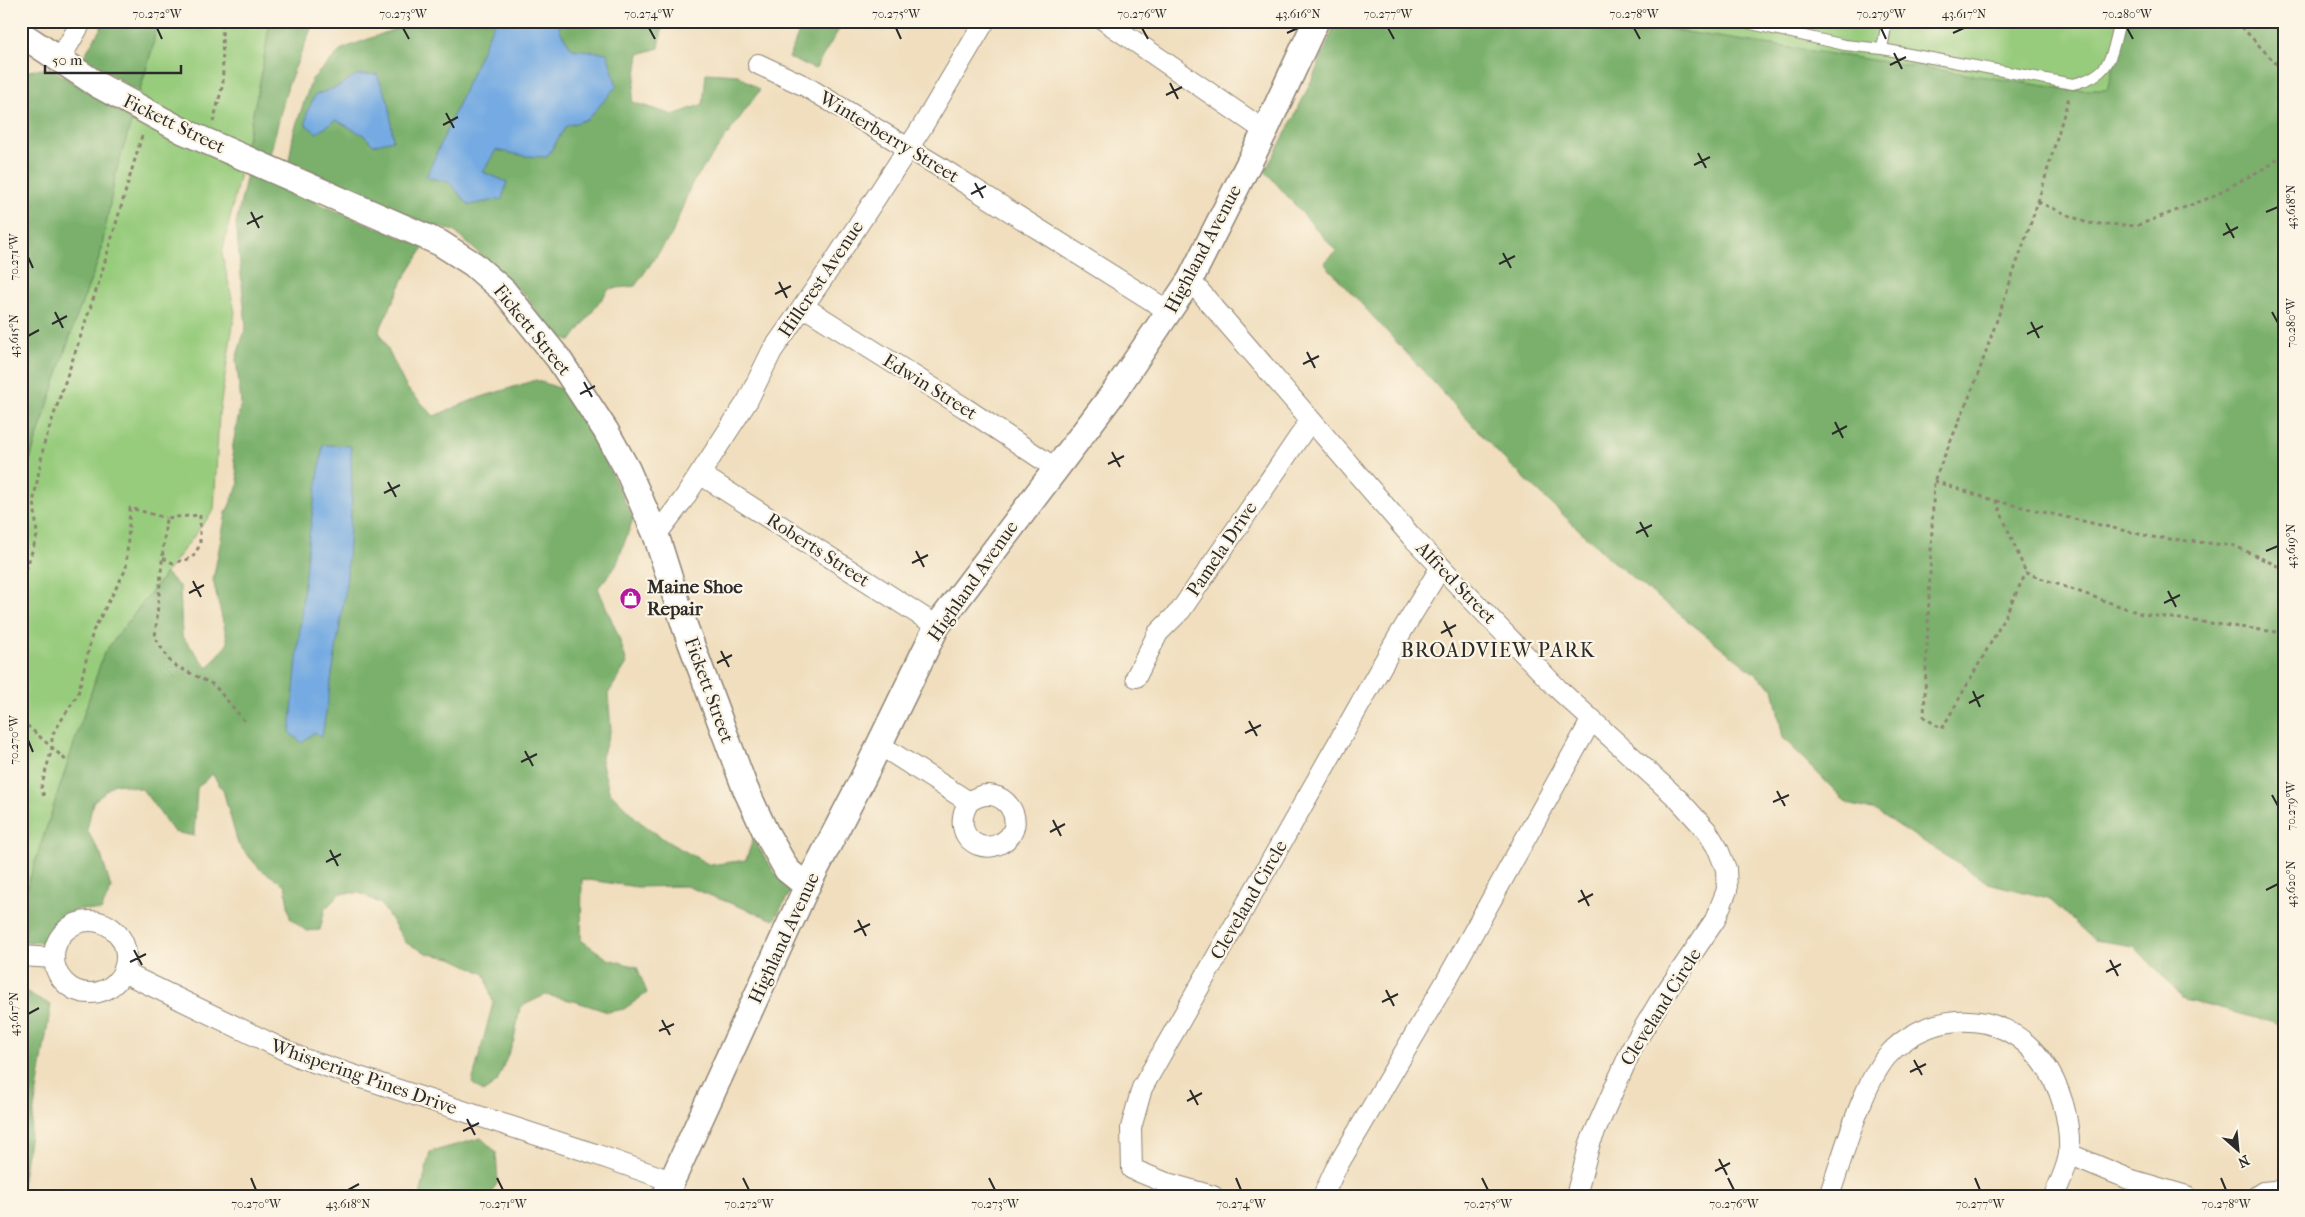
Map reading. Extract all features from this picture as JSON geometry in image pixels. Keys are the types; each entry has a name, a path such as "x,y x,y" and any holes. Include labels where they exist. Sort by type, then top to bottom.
{"street":[{"path":"60,59 82,21"},
{"name":"Hillcrest Avenue","path":"656,535 700,474 748,400 772,351 804,307 932,112 985,21"},
{"path":"1104,21 1265,131"},
{"name":"Highland Avenue","path":"668,1188 808,886 937,626 1115,391 1170,312 1190,280 1265,131 1316,21"},
{"name":"Fickett Street","path":"21,34 98,85 149,114 208,142 440,243 489,277 517,307 583,394 627,469 656,535 685,627 745,788 765,831 787,870 808,886"},
{"name":"Winterberry Street","path":"758,64 805,86 1170,312"},
{"name":"Alfred Street","path":"1190,280 1411,536 1557,688 1657,779 1707,830 1718,849 1726,876"},
{"name":"Edwin Street","path":"804,307 965,408 1055,468"},
{"name":"Pamela Drive","path":"1136,678 1158,633 1181,610 1310,421"},
{"name":"Roberts Street","path":"700,474 937,626"},
{"name":"Cleveland Circle","path":"1213,1196 1164,1182 1132,1169 1131,1128 1142,1088 1397,639 1441,567"},
{"path":"1323,1196 1335,1170 1445,983 1592,719"},
{"path":"880,744 969,802"},
{"name":"Cleveland Circle","path":"1576,1196 1590,1143 1610,1093 1633,1046 1660,1001 1715,920 1728,890 1726,876"},
{"path":"91,921 103,923 113,929 121,938 126,955 123,972 116,982 107,990 95,993 83,993 71,988 62,980 56,970 54,958 58,941 69,927 80,922 91,921"},
{"path":"21,956 54,958"},
{"name":"Whispering Pines Drive","path":"123,972 300,1058 595,1154 668,1188"},
{"path":"1829,1196 1868,1086 1887,1056 1914,1034 1946,1022 1981,1022 2000,1027 2018,1036 2035,1050 2049,1068 2065,1109 2069,1154 2054,1196"},
{"path":"2069,1154 2129,1179 2187,1196"},
{"path":"2257,1196 2263,1192 2284,1190"}],"lane":[{"path":"1738,21 1846,45 2073,84 2087,81 2101,73 2109,63 2120,21"},
{"path":"1882,50 1887,21"}],"path":[{"path":"208,142 223,84 222,21"},
{"path":"2236,21 2284,72"},
{"path":"2026,573 1998,630 1942,729 1924,716 1934,481 1975,383 2038,202 2073,84"},
{"path":"21,585 37,536 34,498 44,444 98,285 149,114"},
{"path":"2038,202 2087,223 2136,226 2209,198 2270,165 2284,154"},
{"path":"1934,481 1996,501 2152,537 2235,546 2284,569"},
{"path":"1996,501 2026,573 2142,614 2284,633"},
{"path":"44,796 41,788 52,748 52,735 78,694 93,631 126,570 130,508 166,518 200,515 200,545 192,558 173,563 163,558"},
{"path":"166,518 155,638 172,664 214,685 246,723"},
{"path":"21,720 68,762"}],"green space":[{"path":"105,21 156,21 153,46 139,93 84,56"},
{"path":"156,21 270,21 261,77 222,254 235,312 219,414 214,510 104,653 21,905 21,487 75,321 100,256 116,172 153,46"},
{"path":"270,21 309,21 311,29 288,85 269,158 245,149 261,77"},
{"path":"416,21 663,21 659,48 639,54 632,102 673,115 703,104 706,73 738,75 760,90 691,185 672,234 635,286 609,289 571,341 549,331 526,296 454,231 425,223 289,161 294,131 312,79 342,49"},
{"path":"803,21 844,21 815,69 789,58"},
{"path":"1336,21 1611,21 2072,90 2107,90 2126,21 2284,21 2284,1029 2275,1023 2185,1000 2134,946 2094,940 2048,898 1988,883 1876,811 1848,804 1783,738 1773,688 1612,561 1501,456 1324,263 1336,251 1265,171 1285,135 1321,60"},
{"path":"1611,21 2126,21 2107,90 2072,90"},
{"path":"50,68 132,120 116,172 100,256 75,321 21,487 21,72"},
{"path":"247,174 424,247 403,280 379,331 406,387 434,416 475,399 536,380 567,391 601,451 633,519 616,566 598,588 618,635 627,663 608,694 611,729 601,760 609,791 640,822 668,842 710,865 746,860 753,839 775,873 791,891 774,920 686,886 637,887 582,879 581,940 608,959 637,967 647,993 624,1009 608,1012 574,1001 545,995 520,1007 514,1040 497,1082 483,1092 472,1083 493,1003 485,974 452,958 429,954 406,943 381,904 360,893 341,893 325,909 320,930 306,931 290,918 285,885 260,869 238,844 223,790 212,774 197,788 194,836 174,832 142,789 115,783 93,802 87,830 101,855 111,888 101,911 80,909 58,918 43,943 21,941 21,905 104,653 166,573 180,587 182,636 208,668 228,643 213,580 226,513 239,483 232,450 241,402 236,359 246,326 236,224"},
{"path":"21,989 51,1005 21,1190"},
{"path":"481,1138 496,1152 498,1182 489,1196 420,1196 430,1152"}],"water":[{"path":"495,21 559,21 560,31 572,49 607,53 617,86 588,119 566,126 547,157 525,156 496,150 483,172 507,182 502,199 469,205 449,182 426,177"},
{"path":"377,74 389,103 393,140 373,145 365,136 336,120 317,133 306,125 307,112 315,95 337,87 356,75"},
{"path":"323,445 351,446 352,496 346,587 322,737 314,732 302,743 290,733 308,542"}],"place":[{"name":"Maine Shoe Repair","path":"631,598"}],"district":[{"name":"BROADVIEW PARK","path":"1498,650"}]}
